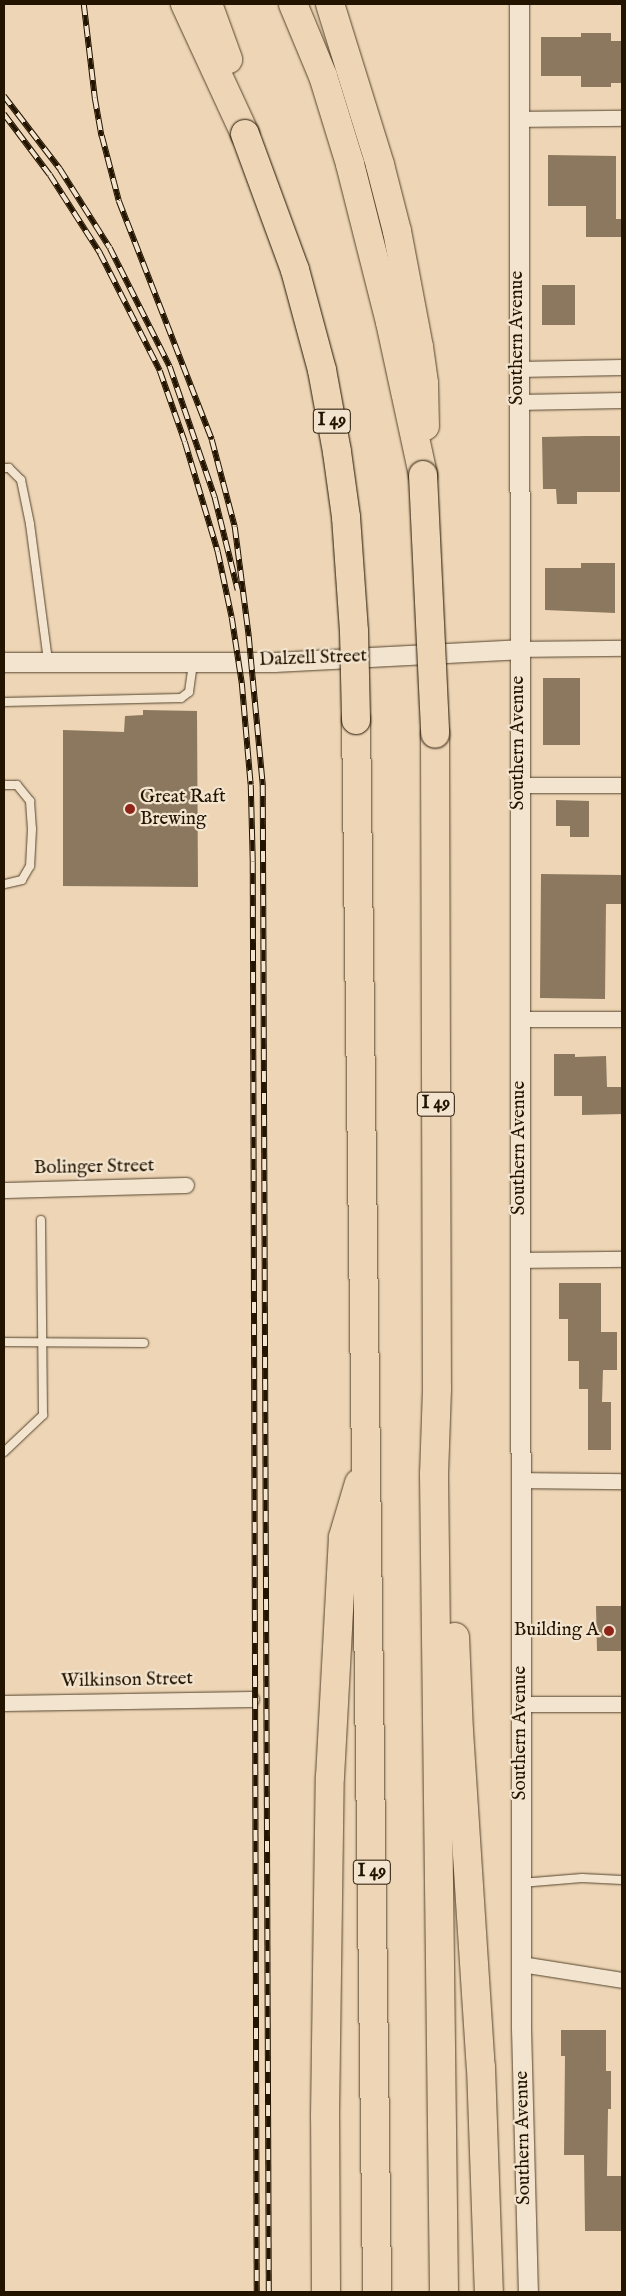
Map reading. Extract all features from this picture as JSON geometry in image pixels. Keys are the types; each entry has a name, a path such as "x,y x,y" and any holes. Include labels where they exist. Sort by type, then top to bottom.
{"highway":[{"path":"185,4 245,134"},
{"path":"208,4 232,73 245,134"},
{"path":"293,4 323,76 350,164 390,322 423,475"},
{"path":"330,4 380,165 397,231 424,383 423,475"},
{"name":"I 49","path":"245,134 295,270 324,379 346,518 354,632 368,1452 376,2292"},
{"name":"I 49","path":"423,475 435,734 437,1389 434,1474 444,2292"},
{"path":"326,2292 327,1870 333,1710 344,1537 368,1452"},
{"path":"434,1474 454,1616 480,2057 489,2292"}],"street":[{"name":"Southern Avenue","path":"518,4 521,1964 528,2292"},
{"path":"519,118 622,118"},
{"path":"518,369 622,367"},
{"path":"518,402 622,400"},
{"name":"Dalzell Street","path":"4,662 274,662 519,649 622,648"},
{"path":"519,785 622,785"},
{"path":"519,1019 622,1019"},
{"name":"Bolinger Street","path":"4,1190 186,1185"},
{"path":"520,1260 622,1259"},
{"path":"520,1480 622,1481"},
{"name":"Wilkinson Street","path":"4,1703 251,1699"},
{"path":"520,1704 622,1704"},
{"path":"521,1964 622,1980"}],"lane":[{"path":"4,468 9,468 21,480 30,524 48,662"},
{"path":"4,702 181,698 188,692 193,661"},
{"path":"4,784 17,785 30,801 32,829 30,866 22,880 4,884"},
{"path":"4,1452 43,1415 41,1220"},
{"path":"4,1342 144,1342"},
{"path":"521,1883 582,1878 622,1880"}],"building":[{"path":"581,33 611,33 611,41 622,41 622,83 611,83 611,87 581,87 581,76 541,76 541,37 581,37"},
{"path":"548,155 616,156 616,219 622,219 622,237 586,237 586,206 548,206"},
{"path":"542,285 575,285 575,325 542,325"},
{"path":"620,436 620,492 577,492 577,504 557,504 556,489 543,489 542,437"},
{"path":"581,563 615,563 615,613 545,610 545,568 581,568"},
{"path":"543,678 580,678 580,745 543,745"},
{"name":"Great Raft Brewing","path":"143,710 197,711 198,887 63,886 63,730 124,732 125,716 143,715"},
{"path":"556,800 589,801 589,837 570,837 570,826 556,826"},
{"path":"541,874 622,875 622,904 606,904 605,999 540,998"},
{"path":"554,1054 575,1054 575,1057 606,1056 607,1087 622,1087 622,1114 582,1115 582,1096 554,1096"},
{"path":"559,1283 601,1283 601,1332 617,1332 617,1370 603,1370 602,1402 611,1402 611,1450 588,1450 588,1389 579,1389 579,1361 568,1361 568,1319 559,1319"},
{"name":"Building A","path":"596,1606 621,1606 622,1651 597,1651"},
{"path":"561,2030 606,2030 606,2071 611,2071 611,2109 608,2109 607,2176 622,2176 622,2231 585,2231 584,2155 564,2155 565,2056 561,2056"}],"railway":[{"path":"84,4 95,98 102,136 119,201 212,440 235,527 249,637 263,785 269,2292"},
{"path":"4,96 60,169 110,248 170,367 215,498 238,590"},
{"path":"4,114 50,175 100,253 160,371 185,442 218,552 232,618 242,683 251,785 253,862 257,2292"}],"place":[{"name":"Great Raft Brewing","path":"130,809"},
{"name":"Building A","path":"609,1631"}]}
